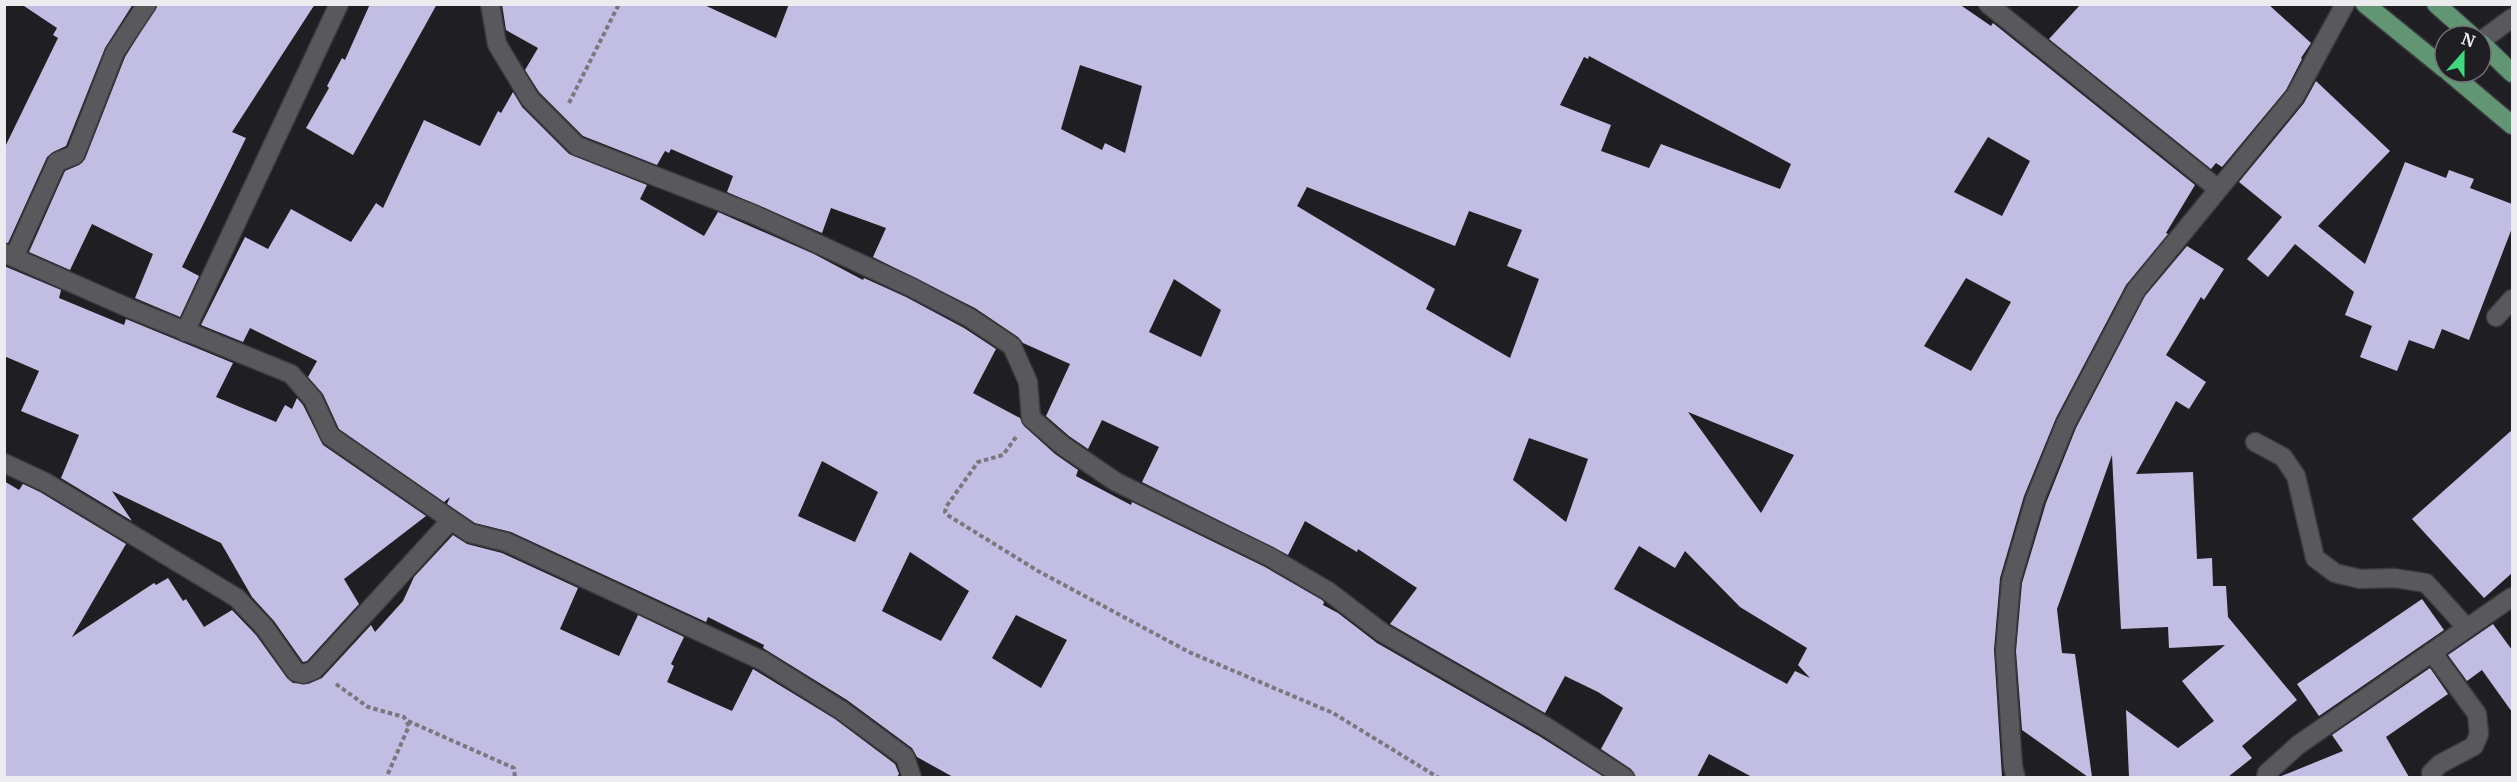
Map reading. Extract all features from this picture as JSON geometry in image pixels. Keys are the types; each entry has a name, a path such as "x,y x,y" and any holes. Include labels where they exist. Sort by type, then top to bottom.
{"main road":[{"path":"2365,4 2433,59"},
{"path":"2436,4 2458,24"},
{"path":"2493,54 2512,73"},
{"path":"2463,84 2512,125"}],"street":[{"path":"147,4 115,52 75,155 57,162 9,255 185,332 291,374 313,399 330,436 470,533 506,542 763,661 841,710 905,757 912,777"},
{"path":"185,332 339,4"},
{"path":"490,4 497,44 530,99 578,146 753,213 912,287 970,318 1012,346 1028,382 1031,418 1062,445 1116,482 1270,557 1328,591 1383,633 1545,726 1625,777"},
{"path":"1988,4 2217,188"},
{"path":"2016,777 2013,767 2005,651 2011,581 2036,499 2066,423 2136,290 2217,188 2295,96 2345,4"},
{"path":"2493,33 2512,18"},
{"path":"2496,317 2512,299"},
{"path":"2255,442 2283,457 2296,477 2315,558 2335,573 2360,579 2394,578 2426,583 2467,628"},
{"path":"4,463 45,482 237,598 266,628 296,672 304,674 314,670 451,520"},
{"path":"2266,777 2267,773 2298,745 2512,597"},
{"path":"2432,652 2477,714 2479,734 2474,746 2440,764 2432,773 2432,777"}],"path":[{"path":"558,125 620,4"},
{"path":"709,4 715,4"},
{"path":"1031,418 1003,455 978,462 946,507 945,512 949,516 1038,571 1189,652 1333,713 1439,777"},
{"path":"314,670 368,707 404,717 408,721 513,768 515,777"},
{"path":"386,777 408,726 408,721"}],"building":[{"path":"21,4 133,4 105,48 66,146 47,157 8,243 4,242 4,149 58,38 53,35 57,28"},
{"path":"158,4 315,4 232,132 246,138 182,267 199,276 180,317 135,298 153,254 92,224 70,270 29,252 65,171 79,165 85,159 125,57"},
{"path":"370,4 437,4 353,155 306,128 329,88 327,86 342,58 345,60"},
{"path":"502,4 702,4 776,38 789,4 1959,4 1991,26 1993,23 2195,185 2166,233 2168,234 2126,285 2056,418 2024,496 2000,578 1994,650 2002,777 1752,777 1709,754 1697,777 1636,777 1631,769 1601,749 1623,708 1598,692 1565,676 1545,713 1390,624 1417,588 1358,549 1357,552 1305,521 1288,555 1142,482 1159,447 1102,420 1088,449 1069,436 1046,416 1070,364 1023,343 1018,337 975,308 873,257 886,228 831,208 822,233 727,192 733,176 671,149 669,153 665,151 657,165 583,136 539,92 525,70 538,48 506,30","holes":["1589,56 1791,164 1780,189 1661,144 1649,168 1601,151 1611,125 1560,105 1584,57 1588,59","1080,65 1142,86 1125,153 1105,143 1102,150 1061,129","1988,137 2030,161 2002,216 1954,192","1307,187 1455,246 1469,211 1522,230 1507,266 1539,279 1510,358 1426,309 1435,289 1297,206","1966,278 2011,302 1971,371 1924,346","1174,279 1221,310 1201,357 1149,332","1688,412 1794,455 1761,513","1529,438 1588,459 1566,522 1513,480","1639,546 1675,568 1685,551 1740,607 1807,648 1798,665 1810,678 1795,671 1787,684 1614,589"]},
{"path":"2081,4 2268,4 2311,43 2286,90 2222,167 2216,163 2211,169 2049,39"},
{"path":"2316,81 2390,151 2318,226 2365,264 2405,162 2446,178 2449,170 2474,179 2470,188 2512,204 2512,228 2469,340 2442,329 2434,349 2409,340 2397,371 2360,357 2372,326 2345,315 2354,292 2295,244 2268,277 2247,259 2282,217 2239,182 2304,103"},
{"path":"513,92 522,107 569,154 647,185 640,199 704,236 718,212 814,254 863,280 864,278 906,297 964,328 996,349 973,393 1020,418 1024,426 1055,454 1078,470 1076,476 1131,505 1132,502 1265,567 1322,600 1323,605 1338,613 1377,643 1539,736 1604,777 953,777 917,757 912,748 847,700 763,648 764,645 708,617 706,622 511,532 475,523 447,504 450,497 444,502 339,429 323,394 308,377 317,361 250,328 243,342 201,325 245,237 268,249 291,209 351,242 376,203 383,208 424,120 480,146 498,111 501,113","holes":["822,461 878,492 855,542 798,516","910,552 969,591 941,641 882,611","1016,615 1067,640 1041,688 992,658"]},
{"path":"2187,246 2224,269 2204,300 2201,297 2166,355 2206,382 2189,409 2176,401 2136,474 2193,472 2197,559 2212,558 2213,586 2226,586 2228,617 2297,700 2242,746 2252,758 2228,777 2129,777 2126,710 2178,748 2214,721 2182,681 2225,645 2169,648 2168,627 2121,629 2112,455 2057,609 2062,653 2075,654 2092,777 2088,777 2022,730 2016,651 2022,583 2046,503 2076,428 2145,296"},
{"path":"4,266 61,290 59,298 124,325 126,319 233,363 216,397 276,422 285,405 292,409 297,398 303,405 323,445 426,516 344,579 359,604 307,661 303,662 274,621 252,597 221,543 112,491 132,521 61,478 79,435 21,411 39,371 4,356"},
{"path":"2512,430 2512,573 2484,598 2412,519"},
{"path":"4,481 19,490 23,484 40,492 126,544 72,637 154,583 156,585 168,578 183,601 186,599 204,627 232,610 256,635 287,678 293,683 308,684 322,678 371,625 375,632 403,601 414,577 453,535 467,544 502,553 578,588 560,629 619,656 638,615 684,637 671,664 674,666 667,682 732,711 753,669 835,719 895,764 899,774 897,777 4,777"},
{"path":"2422,599 2444,630 2319,716 2297,684"},
{"path":"2493,624 2512,650 2512,712 2482,670 2467,681 2448,655"},
{"path":"2430,668 2448,694 2386,737 2409,777 2279,777 2343,751 2332,735"}]}
